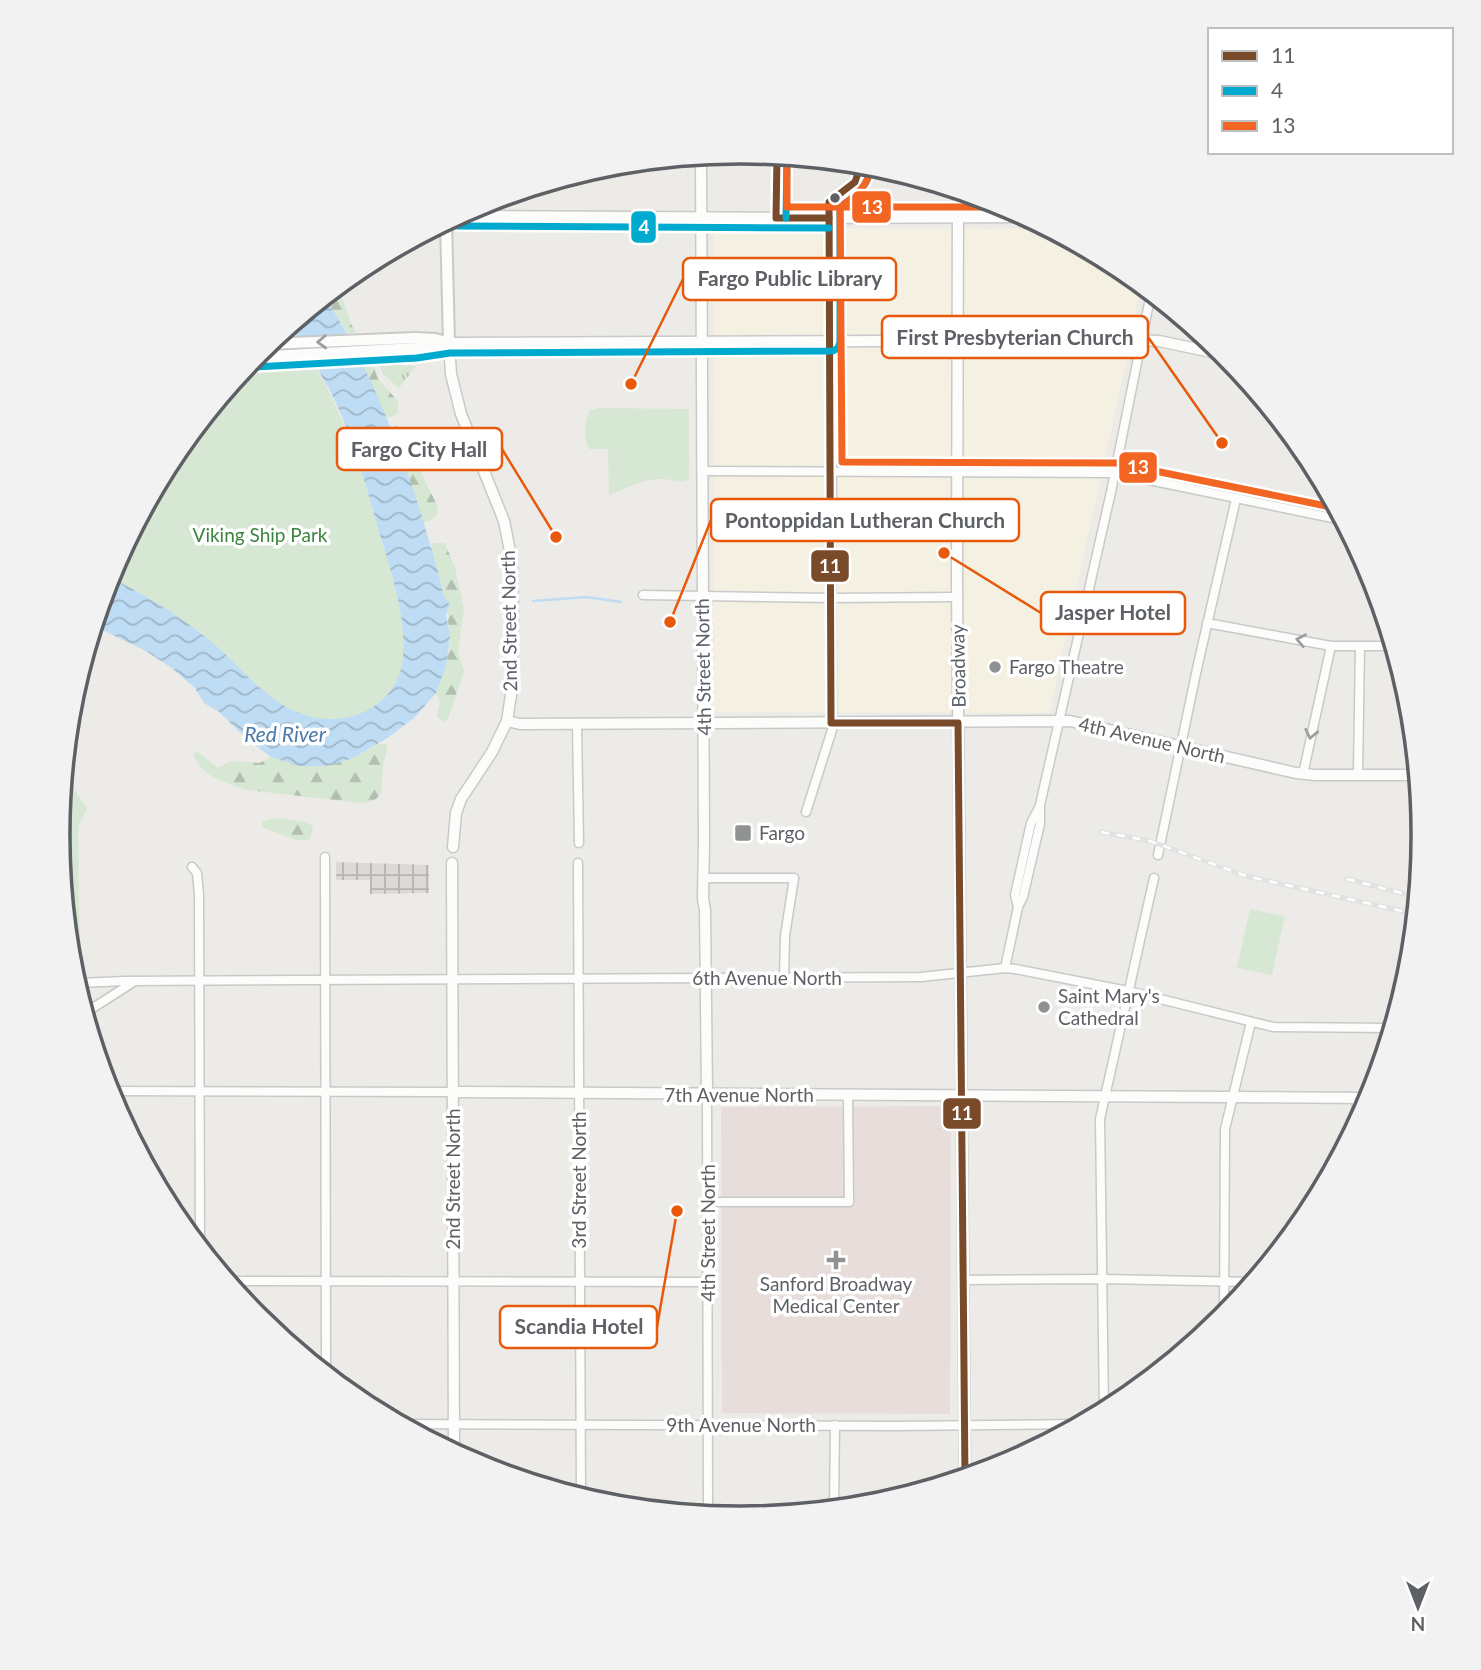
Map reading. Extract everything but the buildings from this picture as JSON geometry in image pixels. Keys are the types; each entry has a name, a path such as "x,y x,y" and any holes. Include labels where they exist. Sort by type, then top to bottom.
{"main road":[{"name":"2nd Street North","path":"446,233 449,343"},
{"path":"272,355 415,343"},
{"path":"284,344 449,343"}],"street":[{"name":"4th Street North","path":"701,166 708,1505"},
{"name":"Broadway","path":"958,201 956,472 965,1467"},
{"path":"484,216 999,217"},
{"path":"829,218 832,497"},
{"path":"1005,968 1038,835 1040,805 1115,473 1149,303"},
{"path":"449,343 1142,340 1204,350"},
{"name":"2nd Street North","path":"449,343 451,374 461,414 504,521 512,561 513,664 507,721 492,752 461,800 456,814 453,848"},
{"path":"702,471 1115,473 1331,518"},
{"path":"1158,855 1236,499"},
{"path":"806,812 831,735 831,522"},
{"path":"643,595 957,597"},
{"path":"1208,623 1331,646 1383,646"},
{"path":"1303,774 1331,646"},
{"path":"1358,774 1360,646"},
{"name":"4th Avenue North","path":"507,721 520,724 1077,722 1303,774 1408,775"},
{"path":"577,724 579,843"},
{"name":"4th Street North","path":"704,842 709,858 709,899 705,910"},
{"path":"325,857 326,1362"},
{"name":"2nd Street North","path":"452,863 454,1440"},
{"name":"3rd Street North","path":"578,863 581,1486"},
{"path":"192,867 197,873 199,895 200,1231"},
{"path":"709,878 794,878 785,936 784,977"},
{"path":"1104,1399 1100,1119 1154,878"},
{"name":"6th Avenue North","path":"87,983 921,977 1005,968 1128,991 1273,1027 1382,1028"},
{"path":"93,1008 135,981"},
{"path":"1225,1299 1225,1129 1251,1022"},
{"name":"7th Avenue North","path":"121,1091 1357,1098"},
{"path":"707,1202 849,1202 848,1095"},
{"path":"963,1280 1240,1282"},
{"path":"240,1281 708,1282"},
{"name":"9th Avenue North","path":"421,1424 1060,1424"},
{"path":"834,1499 835,1425"}],"shaded area":[{"path":"714,228 1026,229 1076,254 1139,296 1049,713 714,712"},
{"path":"336,862 429,865 429,893 370,894 370,880 336,880"},
{"name":"Sanford Broadway Medical Center","path":"951,1106 950,1414 722,1413 721,1107"}],"green space":[{"path":"342,296 357,333 347,333 330,305"},
{"path":"361,362 372,362 378,379 398,401 398,413 393,417 385,417"},
{"path":"379,364 416,366 399,388 383,374"},
{"name":"Viking Ship Park","path":"314,365 344,426 374,511 401,614 402,664 391,691 370,710 356,716 327,720 297,713 269,696 196,630 160,605 119,582 139,538 183,462 236,393 259,368"},
{"path":"689,409 689,478 686,481 645,481 609,495 608,449 589,449 585,435 590,410"},
{"path":"396,426 407,432 419,469 437,505 437,514 432,520 423,523 390,428"},
{"path":"434,543 445,543 455,568 464,609 458,653 464,671 448,719 444,722 437,717 440,702 436,693 448,652 450,605 444,596 430,548"},
{"path":"378,744 387,744 381,791 379,796 370,802 361,803 248,790 223,782 208,773 193,754 197,751 218,768 232,761 259,763 271,757 299,766 353,758"},
{"path":"72,786 87,808 78,827 80,946 71,879"},
{"path":"276,818 307,822 313,827 310,840 296,840 262,827 263,821"},
{"path":"1250,909 1285,916 1272,975 1237,968"}],"water":[{"name":"Red River","path":"330,305 381,404 410,480 444,596 450,605 446,615 450,635 446,666 436,693 415,717 389,737 353,758 327,766 299,766 271,757 247,739 218,711 204,703 195,688 173,669 146,651 103,630 119,582 148,597 184,621 220,649 269,695 297,712 326,719 355,715 369,710 390,691 398,679 402,664 403,629 400,611 362,473 344,421 324,381 295,334"}],"waterway":[{"path":"533,601 587,597 621,602"}],"tunnel":[{"path":"831,522 832,497"}],"railway":[{"path":"1101,832 1150,841 1246,876 1406,912"},
{"path":"1347,879 1408,895"}],"transit line":[{"name":"11","path":"777,166 776,218 829,218"},
{"name":"4","path":"786,218 787,166"},
{"name":"13","path":"787,166 787,207 974,207"},
{"name":"11","path":"857,175 855,182 829,202 831,723 958,723 965,1467"},
{"name":"4","path":"261,367 417,358 450,353 833,351 838,348 840,342 840,207 861,190 869,177"},
{"name":"13","path":"869,177 861,190 840,207 842,462 1116,463 1324,506"},
{"name":"4","path":"462,226 829,228"}],"place":[{"name":"Fargo Public Library","path":"631,384"},
{"name":"First Presbyterian Church","path":"1222,443"},
{"name":"Fargo City Hall","path":"556,537"},
{"name":"Jasper Hotel","path":"944,553"},
{"name":"Pontoppidan Lutheran Church","path":"670,622"},
{"name":"Fargo Theatre","path":"995,667"},
{"name":"Fargo","path":"743,833"},
{"name":"Saint Mary's Cathedral","path":"1044,1007"},
{"name":"Scandia Hotel","path":"677,1211"},
{"name":"Sanford Broadway Medical Center","path":"836,1260"}]}
